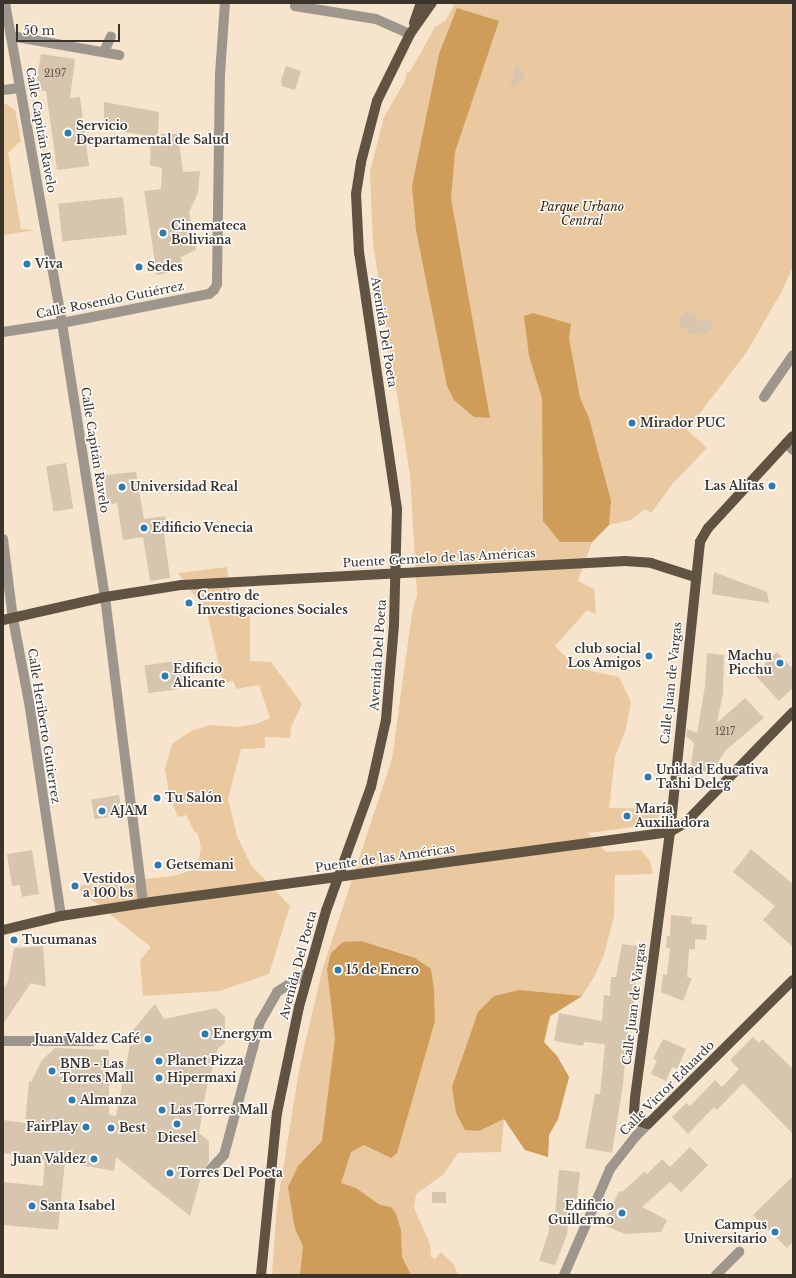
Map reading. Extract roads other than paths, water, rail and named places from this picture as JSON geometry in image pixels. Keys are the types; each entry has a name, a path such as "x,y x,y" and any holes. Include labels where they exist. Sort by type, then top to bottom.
{"main road":[{"name":"Avenida Del Poeta","path":"261,1275 277,1113 298,1007 326,911 371,787 386,720 394,616 397,509 359,253 356,194 361,162 376,101 410,34 421,3"},
{"name":"Avenida Del Poeta","path":"410,34 432,3"},
{"name":"Calle Juan de Vargas","path":"648,1124 638,1121 634,1112 670,832 695,577 700,542 708,528 791,443"},
{"name":"Puente Gemelo de las Américas","path":"8,619 105,597 182,585 625,561 651,563 695,577"},
{"path":"670,832 685,822 793,712"},
{"name":"Puente de las Américas","path":"3,930 61,916 147,903 670,832"},
{"name":"Calle Victor Eduardo","path":"648,1124 793,980"}],"street":[{"name":"Calle Capitán Ravelo","path":"5,3 62,324 105,597 147,903"},
{"name":"Calle Rosendo Gutiérrez","path":"3,332 62,324 208,294 217,284 220,74 225,3"},
{"path":"296,3 295,6 376,19 410,34"},
{"path":"11,36 119,55"},
{"path":"104,52 111,36"},
{"path":"3,90 20,88"},
{"path":"764,396 793,355"},
{"name":"Calle Heriberto Gutierrez","path":"3,539 8,619 29,702 61,916"},
{"path":"210,1170 224,1154 260,1022 277,992 308,972"},
{"path":"3,1041 92,1041"},
{"name":"Calle Victor Eduardo","path":"564,1275 610,1169 636,1136 648,1124"},
{"path":"716,1275 739,1252"}],"place":[{"name":"Servicio Departamental de Salud","path":"68,133"},
{"name":"Cinemateca Boliviana","path":"163,233"},
{"name":"Viva","path":"27,264"},
{"name":"Sedes","path":"139,267"},
{"name":"Mirador PUC","path":"632,423"},
{"name":"Las Alitas","path":"772,486"},
{"name":"Universidad Real","path":"122,487"},
{"name":"Edificio Venecia","path":"144,528"},
{"name":"Centro de Investigaciones Sociales","path":"189,603"},
{"name":"club social Los Amigos","path":"649,656"},
{"name":"Machu Picchu","path":"780,663"},
{"name":"Edificio Alicante","path":"165,676"},
{"name":"Unidad Educativa Tashi Deleg","path":"648,777"},
{"name":"Tu Salón","path":"157,798"},
{"name":"AJAM","path":"102,811"},
{"name":"María Auxiliadora","path":"627,816"},
{"name":"Getsemani","path":"158,865"},
{"name":"Vestidos a 100 bs","path":"75,886"},
{"name":"Tucumanas","path":"14,940"},
{"name":"15 de Enero","path":"338,970"},
{"name":"Energym","path":"205,1034"},
{"name":"Juan Valdez Café","path":"148,1039"},
{"name":"Planet Pizza","path":"159,1061"},
{"name":"BNB - Las Torres Mall","path":"52,1071"},
{"name":"Hipermaxi","path":"159,1078"},
{"name":"Almanza","path":"72,1100"},
{"name":"Las Torres Mall","path":"162,1110"},
{"name":"Diesel","path":"177,1124"},
{"name":"FairPlay","path":"86,1127"},
{"name":"Best","path":"111,1128"},
{"name":"Juan Valdez","path":"94,1159"},
{"name":"Torres Del Poeta","path":"170,1173"},
{"name":"Santa Isabel","path":"32,1206"},
{"name":"Edificio Guillermo","path":"622,1213"},
{"name":"Campus Universitario","path":"775,1232"}],"park label":[{"name":"Parque Urbano Central","path":"582,214"}]}
